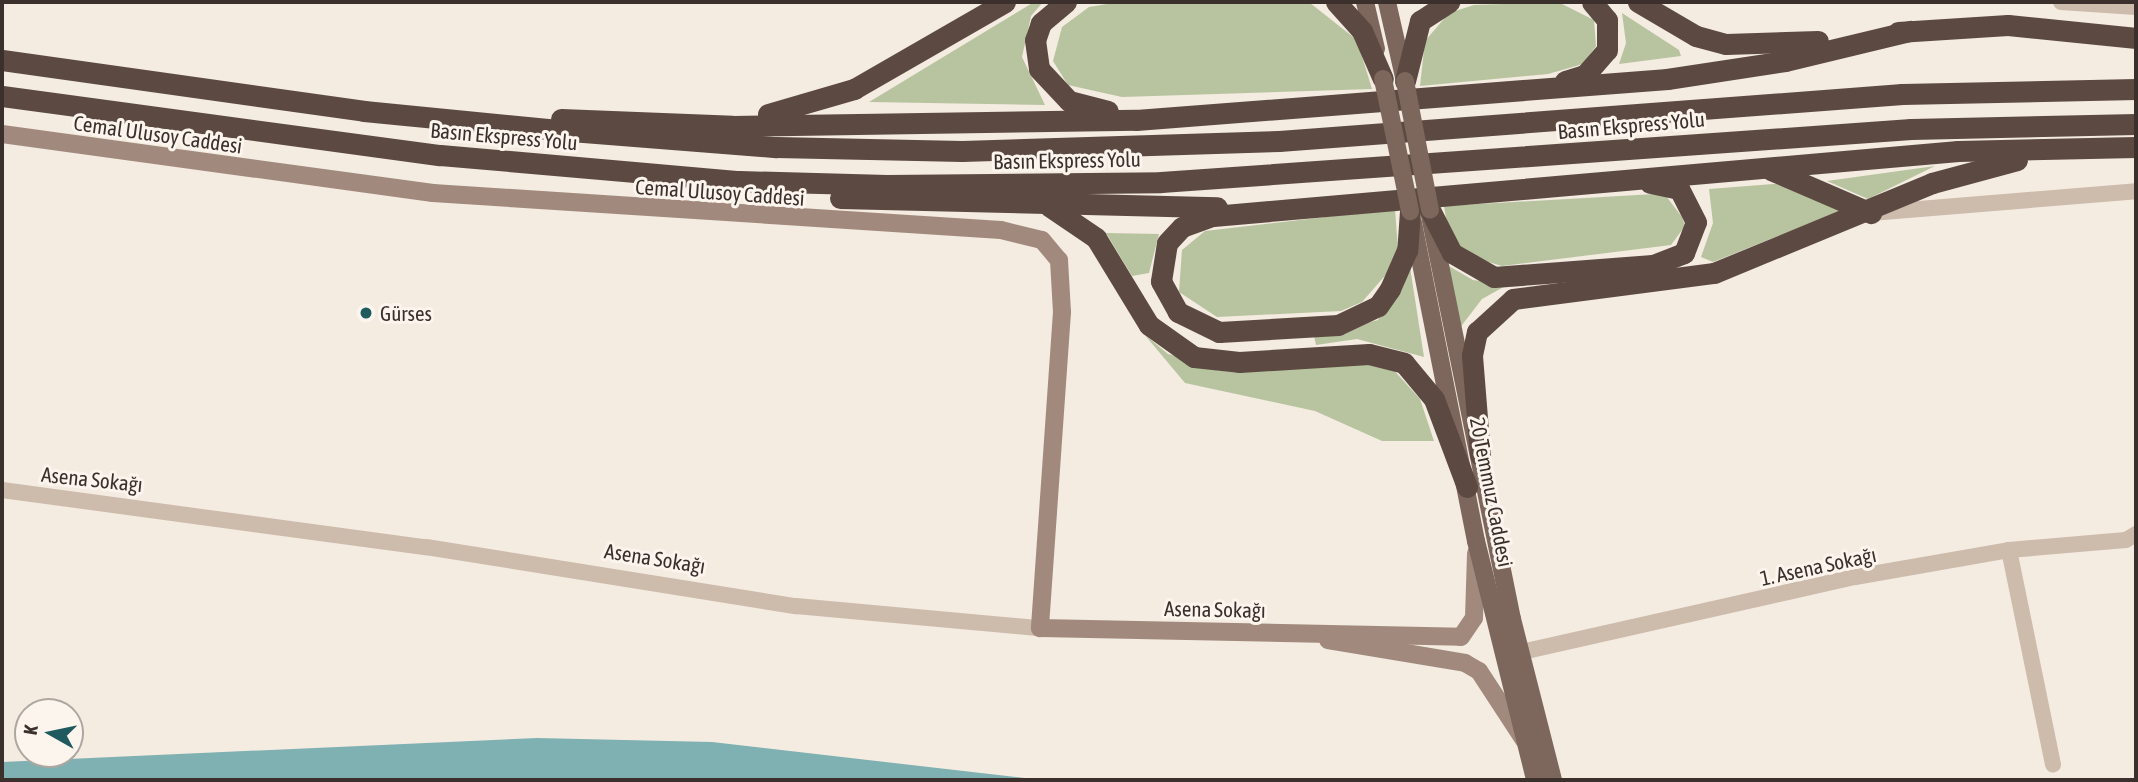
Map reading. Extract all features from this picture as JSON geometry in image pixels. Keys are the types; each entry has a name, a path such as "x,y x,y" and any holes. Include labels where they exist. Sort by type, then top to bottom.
{"highway":[{"path":"658,120 761,115 823,101 1005,2"},
{"path":"1066,2 1041,23 1035,40 1039,69 1055,92 1099,111 1194,115"},
{"path":"1336,2 1362,31 1394,80"},
{"path":"1394,80 1420,21 1449,2"},
{"path":"1496,96 1585,75 1598,65 1609,35 1601,8 1592,2"},
{"path":"1638,2 1696,36 1726,44 1790,45 1910,31 2008,25 2136,37"},
{"path":"513,126 571,118 732,125 1086,122 1496,96 1728,71 1910,31"},
{"name":"Basın Ekspress Yolu","path":"2,60 513,126 776,147 1036,150 1279,141 1902,94 2136,89"},
{"name":"Basın Ekspress Yolu","path":"2,96 362,146 738,181 1161,183 1911,129 2136,124"},
{"path":"1420,211 1402,270 1378,306 1356,317 1317,328 1238,333 1192,323 1167,298 1161,281 1167,243 1198,219 1271,208 1958,151 2136,148"},
{"path":"1479,455 1472,355 1477,332 1503,305 1532,293 1646,286 1714,273 1871,213 1980,167 2096,149"},
{"path":"1762,168 1871,213"},
{"path":"738,181 832,197 1049,205 1271,208"},
{"path":"1420,211 1452,253 1494,276 1653,265 1684,253 1696,222 1689,199 1667,184 1613,181"},
{"path":"1049,205 1096,238 1149,325 1194,357 1239,362 1369,354 1404,363 1434,399 1467,486"}],"main road":[{"path":"1366,2 1394,80"},
{"path":"1387,2 1394,80 1420,211 1479,455 1522,652 1544,780"},
{"name":"Cemal Ulusoy Caddesi","path":"2,134 433,193 1001,230 1042,240 1059,260 1062,312 1040,628"},
{"name":"20 Temmuz Caddesi","path":"1420,211 1476,541 1524,740 1544,780"},
{"path":"1304,633 1461,637 1474,618 1476,541"},
{"name":"Asena Sokağı","path":"1040,628 1304,633"},
{"path":"1304,633 1465,663 1484,678 1524,740"}],"street":[{"path":"2061,2 2136,7"},
{"path":"1871,213 2136,191"},
{"name":"Asena Sokağı","path":"2,490 426,547 796,606 1040,628"},
{"name":"1. Asena Sokağı","path":"1522,652 1855,577 2009,550 2131,537"},
{"path":"2009,550 2053,765"}],"green space":[{"path":"1034,2 1043,2 1031,16 1022,57 1045,105 869,102"},
{"path":"1558,2 1594,20 1596,46 1583,64 1548,74 1420,86 1425,41 1449,13 1474,5"},
{"path":"1113,3 1310,3 1357,40 1372,89 1122,97 1068,85 1053,61 1062,27 1089,7"},
{"path":"1622,13 1679,50 1681,56 1619,64 1626,43"},
{"path":"1935,166 1868,199 1827,181"},
{"path":"1788,183 1846,209 1713,262 1701,257 1713,223 1709,189"},
{"path":"1655,194 1666,196 1682,217 1685,226 1671,245 1502,266 1465,255 1449,236 1444,206"},
{"path":"1395,209 1398,250 1390,270 1362,302 1341,311 1217,317 1179,292 1182,250 1205,231"},
{"path":"1106,233 1159,234 1149,273 1132,276"},
{"path":"1447,265 1473,280 1507,285 1482,299 1459,329"},
{"path":"1410,267 1424,357 1357,339 1316,345 1314,336 1378,320"},
{"path":"1144,334 1168,354 1212,366 1349,359 1390,366 1420,399 1434,441 1382,441 1315,411 1185,383"}],"water":[{"path":"537,738 712,742 1041,780 2,780 2,762 14,761 14,768 84,768 84,758"}],"place":[{"name":"Gürses","path":"366,313"}]}
